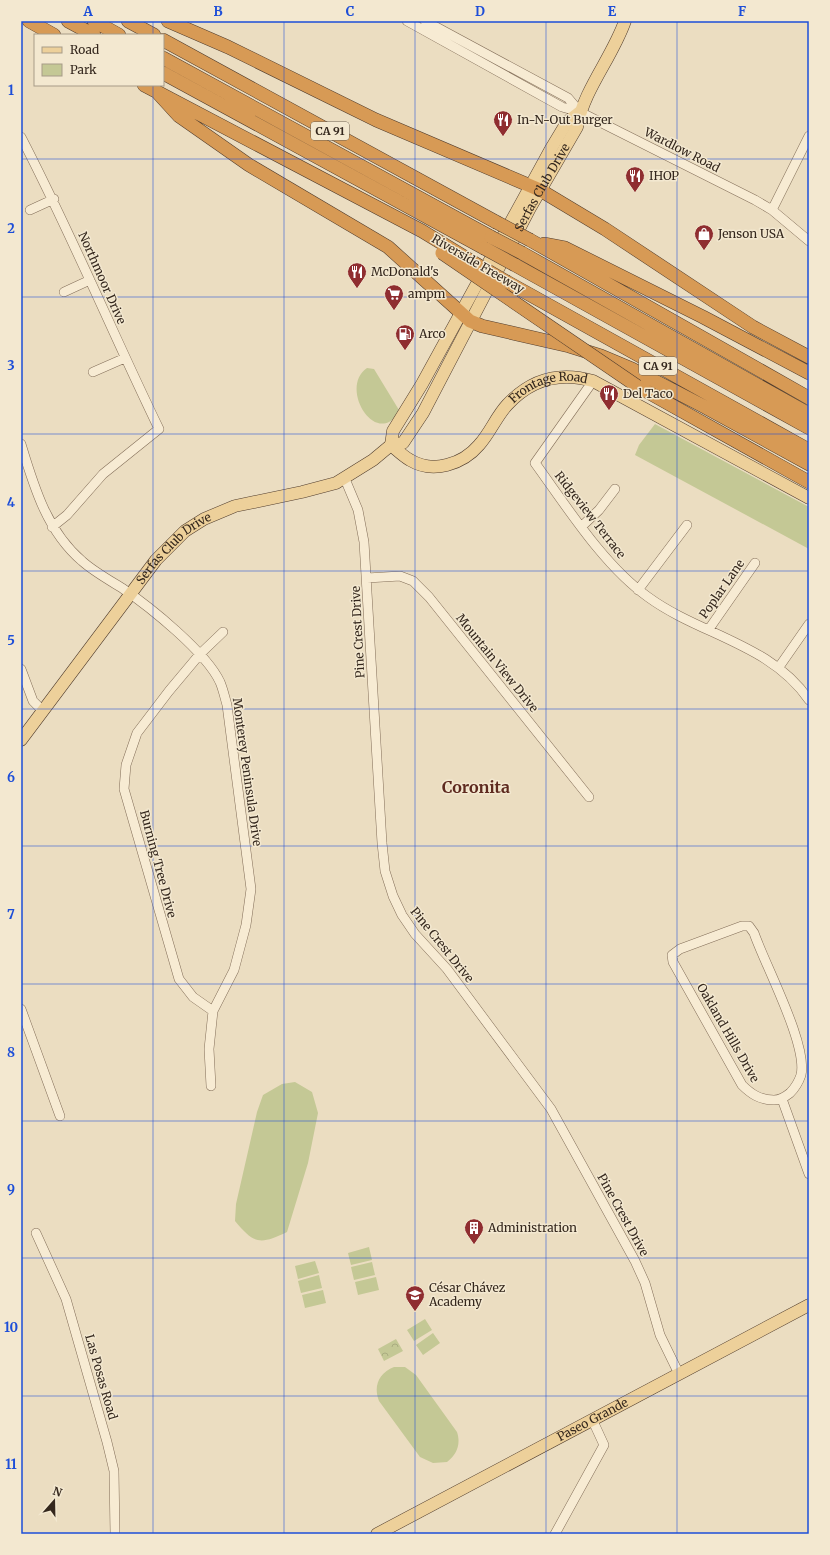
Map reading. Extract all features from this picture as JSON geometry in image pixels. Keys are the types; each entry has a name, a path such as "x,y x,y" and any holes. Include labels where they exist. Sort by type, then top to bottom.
{"highway":[{"path":"29,21 52,34"},
{"path":"68,21 92,34"},
{"path":"94,21 117,34"},
{"path":"128,21 152,34"},
{"path":"168,21 228,47 376,120 535,188 605,229 753,327 809,357"},
{"name":"CA 91","path":"164,41 532,241 809,398"},
{"path":"164,59 487,242 515,265 809,428"},
{"path":"164,74 487,242 522,253 809,414"},
{"name":"Riverside Freeway","path":"146,86 422,231 507,282 809,450"},
{"path":"158,93 179,116 249,165 388,247 466,316 482,326 569,346 601,356 632,369 809,464"},
{"path":"422,231 442,253 637,386 809,482"},
{"path":"532,241 564,248 703,317 809,374"}],"main road":[{"name":"Serfas Club Drive","path":"21,740 130,594 169,545 204,519 236,506 302,492 344,479 374,460 391,445 393,431 466,316 535,188 577,127 580,112 610,55 625,21"},
{"name":"Frontage Road","path":"391,445 404,456 417,464 433,467 450,464 468,457 480,445 506,406 521,392 538,382 558,376 570,376 593,381 809,498"},
{"name":"Paseo Grande","path":"377,1534 809,1305"}],"street":[{"name":"Wardlow Road","path":"407,21 562,107 580,112 772,210 809,241"},
{"name":"Wardlow Road","path":"425,21 568,98 580,112"},
{"path":"772,210 809,136"},
{"name":"Northmoor Drive","path":"21,137 54,200 125,358 159,429 103,474 67,515 52,527"},
{"path":"30,210 54,200"},
{"path":"64,292 90,280"},
{"path":"93,372 125,358"},
{"name":"Ridgeview Terrace","path":"593,381 535,463 608,560 638,590 657,604 761,655 788,674 809,700"},
{"name":"Monterey Peninsula Drive","path":"21,444 35,490 52,527 81,561 130,594 177,632 200,654 220,681 227,705 251,890 246,925 234,970 213,1010"},
{"name":"Pine Crest Drive","path":"344,479 358,510 362,525 367,578 382,843 385,871 393,896 402,914 415,934 447,969 551,1109 635,1261 645,1283 660,1335 679,1374"},
{"path":"582,526 599,510 615,489"},
{"path":"638,590 687,525"},
{"name":"Poplar Lane","path":"708,629 755,563"},
{"name":"Mountain View Drive","path":"367,578 400,576 413,581 429,597 589,797"},
{"path":"779,667 809,624"},
{"name":"Burning Tree Drive","path":"213,1010 193,996 179,979 124,789 126,765 138,733 169,691 200,654 223,632"},
{"path":"21,669 32,701 43,710"},
{"name":"Oakland Hills Drive","path":"742,926 749,926 754,933 787,1011 801,1061 801,1074 798,1082 794,1089 782,1099 767,1099 758,1097 750,1094 742,1085 673,962 672,955 680,949 742,926"},
{"path":"21,1009 60,1116"},
{"path":"211,1086 209,1049 213,1010"},
{"path":"782,1099 809,1174"},
{"name":"Las Posas Road","path":"36,1233 66,1299 107,1442 114,1471 115,1534"},
{"path":"555,1534 604,1445 592,1419"}],"green space":[{"path":"367,368 374,369 399,410 394,418 389,422 381,424 373,421 360,406 357,395 357,385 360,376"},
{"path":"655,424 809,507 809,549 635,455 639,445"},
{"path":"295,1082 312,1092 318,1113 308,1163 287,1232 270,1239 258,1240 247,1234 235,1221 236,1204 257,1112 263,1095 282,1084"},
{"path":"369,1247 372,1260 351,1265 348,1253"},
{"path":"315,1261 319,1273 298,1279 295,1266"},
{"path":"372,1262 375,1275 354,1280 351,1267"},
{"path":"319,1275 322,1288 301,1293 298,1281"},
{"path":"376,1277 379,1290 358,1295 355,1282"},
{"path":"323,1290 326,1303 305,1308 302,1295"},
{"path":"425,1319 432,1330 414,1341 407,1330"},
{"path":"433,1333 440,1343 423,1355 416,1345"},
{"path":"396,1339 403,1351 384,1361 378,1349"},
{"path":"394,1367 405,1367 416,1375 457,1432 459,1441 456,1452 447,1462 433,1463 420,1457 379,1401 377,1395 377,1385 381,1376"}],"place":[{"name":"In-N-Out Burger","path":"503,137"},
{"name":"IHOP","path":"635,193"},
{"name":"Jenson USA","path":"704,251"},
{"name":"McDonald's","path":"357,289"},
{"name":"ampm","path":"394,311"},
{"name":"Arco","path":"405,351"},
{"name":"Del Taco","path":"609,411"},
{"name":"Administration","path":"474,1245"},
{"name":"César Chávez Academy","path":"415,1312"}],"district":[{"name":"Coronita","path":"476,787"}]}
